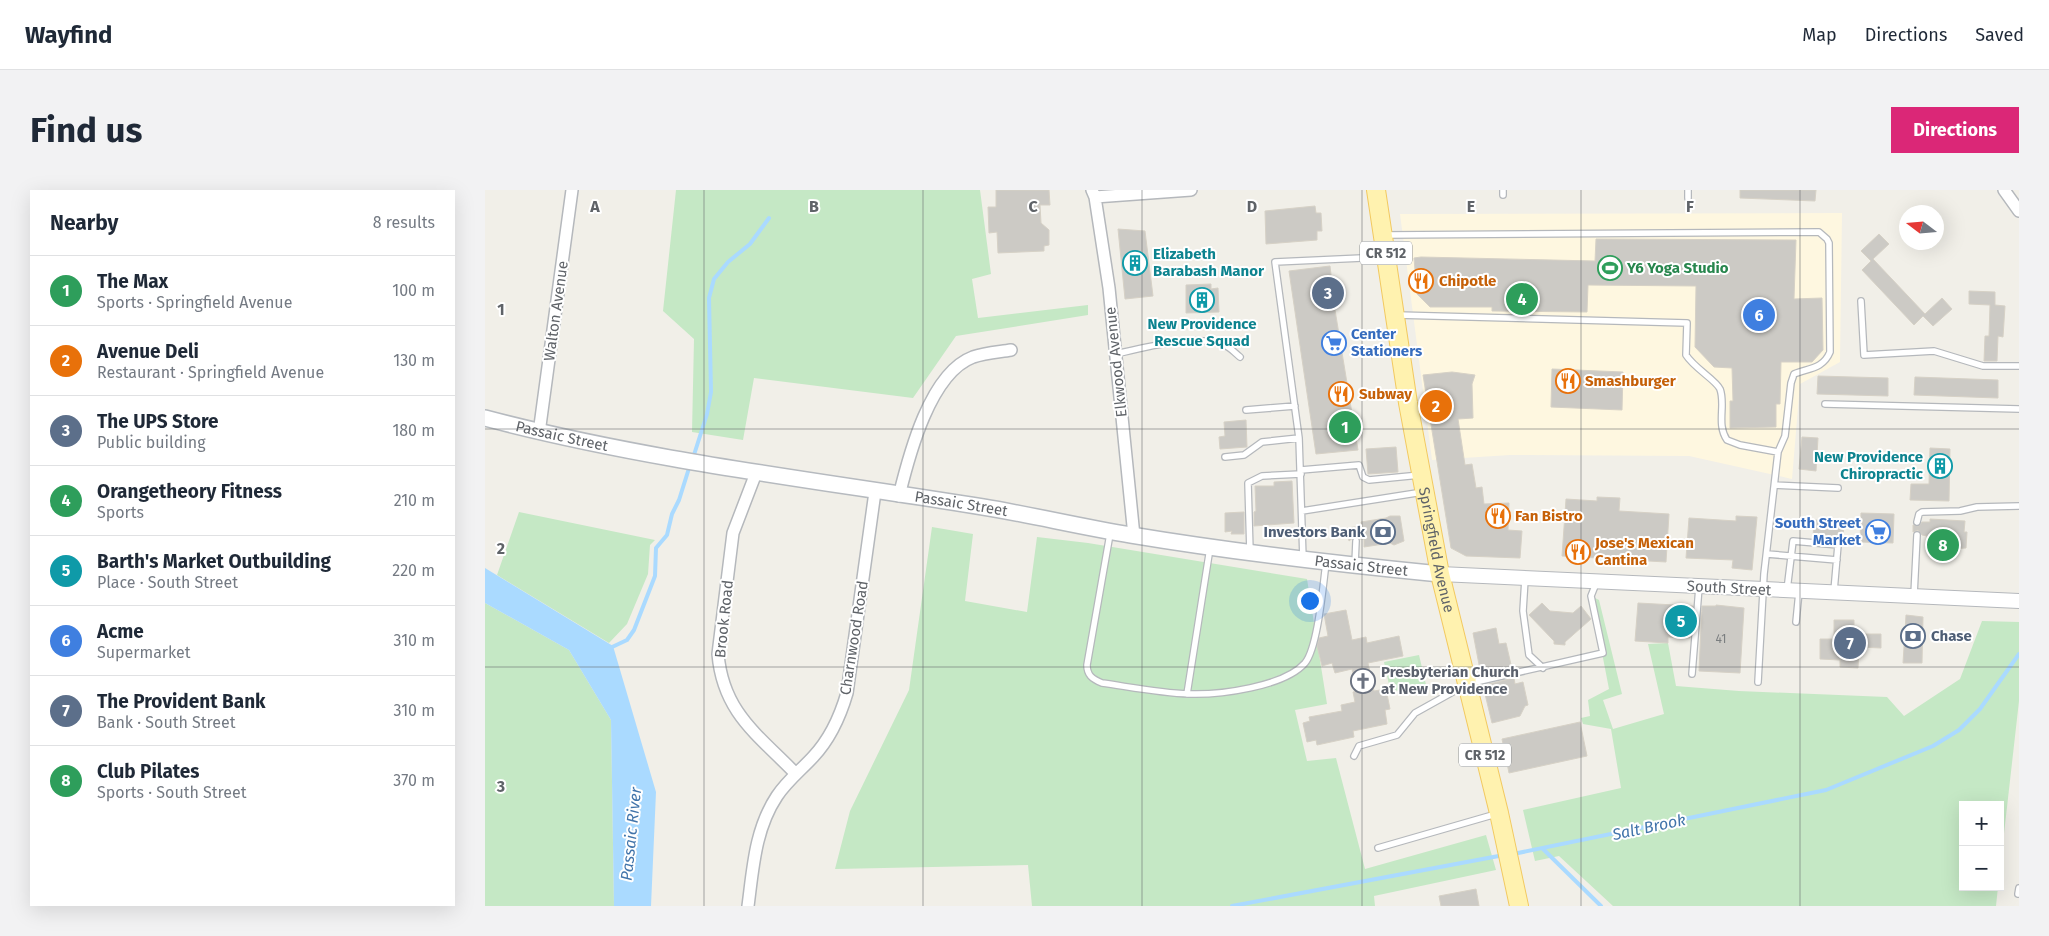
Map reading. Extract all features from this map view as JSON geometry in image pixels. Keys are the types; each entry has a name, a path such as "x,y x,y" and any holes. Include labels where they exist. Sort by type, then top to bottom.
{"main road":[{"name":"Springfield Avenue","path":"1376,190 1407,403 1440,574 1505,837 1519,906"},
{"name":"Passaic Street","path":"485,418 539,433 683,460 899,496 983,507 1134,536 1326,563 1440,574"}],"street":[{"name":"Walton Avenue","path":"539,433 573,190"},
{"path":"1094,193 1191,190"},
{"path":"2004,190 2019,210"},
{"name":"Elkwood Avenue","path":"1094,193 1109,288 1134,536"},
{"path":"899,496 905,469 922,422 944,381 957,367 973,357 1011,350"},
{"name":"Brook Road","path":"756,473 733,534 719,644 720,673 725,692 735,709 795,773"},
{"name":"Charnwood Road","path":"748,906 756,848 762,825 776,798 795,773 823,745 843,707 847,693 875,492"},
{"name":"South Street","path":"1440,574 1914,598 2019,601"}],"lane":[{"path":"1688,190 1688,198"},
{"path":"1383,235 1815,231 1824,235 1829,244 1830,352 1822,365 1813,370 1795,374 1791,383 1785,436 1778,452 1767,554 1759,682"},
{"path":"1303,560 1299,438 1275,262 1386,257"},
{"path":"1861,301 1864,355 1934,351 1983,366 2019,366"},
{"path":"1395,315 1687,323 1686,355 1693,365 1718,386 1721,396 1722,428 1727,440 1740,445 1778,452"},
{"path":"1115,354 1168,344 1207,342 1225,346 1240,357"},
{"path":"1825,404 2019,409"},
{"path":"1246,410 1295,406"},
{"path":"1225,457 1244,455 1262,442 1299,438"},
{"path":"1250,552 1248,483 1262,476 1359,465 1363,476 1369,480 1422,483"},
{"path":"1301,510 1422,483"},
{"path":"1775,485 1838,488"},
{"path":"1917,522 1919,514 1922,512 1960,511 1993,506 2019,506"},
{"path":"1110,532 1087,671 1095,680 1102,683 1187,694 1262,686 1292,672 1305,662 1313,645 1326,563"},
{"path":"1914,598 1917,535"},
{"path":"1355,566 1356,541"},
{"path":"1796,622 1791,557 1793,541 1838,545 1834,594"},
{"path":"1187,694 1210,546"},
{"path":"1767,554 1837,560"},
{"path":"1525,578 1523,611 1529,655 1543,668"},
{"path":"1354,756 1359,746 1397,735 1415,714 1467,684 1603,653 1591,596 1597,581"},
{"path":"1692,674 1699,587"},
{"path":"1378,848 1499,813"},
{"path":"2018,894 2019,888"}],"shaded area":[{"path":"1842,213 1840,362 1800,384 1792,479 1689,456 1510,455 1432,460 1400,214"}],"green space":[{"path":"676,190 980,190 991,274 972,279 978,318 1088,305 1088,315 956,336 913,398 754,378 743,440 692,432 694,339 663,311"},
{"path":"519,512 655,540 650,545 648,574 627,624 609,643 497,575"},
{"path":"932,527 973,534 965,601 1027,612 1037,537 1088,543 1307,579 1327,704 1295,710 1307,761 1336,758 1365,869 1486,835 1496,870 1374,896 1375,906 1032,906 1028,865 835,869 850,811 909,690"},
{"path":"1591,596 1599,600 1622,694 1603,700 1613,729 1664,714 1648,644 1668,643 1676,686 1739,691 1887,697 1904,716 1960,679 1982,621 2019,622 2019,701 2004,834 2004,801 1959,801 1959,891 1998,891 1996,906 1613,906 1559,856 1535,861 1523,810 1621,788 1611,729 1583,724 1581,718 1590,716 1588,700 1609,689"},
{"path":"485,603 569,650 611,720 614,906 485,906"},
{"path":"1419,655 1427,689 1409,692 1390,689 1384,662"}],"water":[{"name":"Passaic River","path":"485,568 613,646 656,792 651,906 614,906 611,720 569,650 485,603"}],"building":[{"path":"996,190 1049,190 1050,205 1040,205 1041,223 1049,230 1049,245 1044,246 1044,251 998,253 997,232 989,233 988,207 996,207"},
{"path":"1740,190 1816,190 1815,201 1740,198"},
{"path":"1315,206 1316,213 1321,213 1322,231 1317,231 1317,240 1266,244 1265,211"},
{"name":"Elizabeth Barabash Manor","path":"1118,229 1145,231 1153,296 1125,299"},
{"path":"1879,234 1889,244 1873,259 1925,314 1942,298 1952,309 1933,326 1923,316 1914,325 1862,270 1871,261 1861,251"},
{"path":"1596,239 1796,240 1794,299 1822,298 1823,350 1812,362 1781,362 1780,404 1776,404 1776,427 1730,428 1730,401 1733,401 1732,368 1714,367 1695,347 1696,286 1588,285 1587,312 1492,311 1492,307 1430,307 1417,294 1414,258 1595,261"},
{"path":"1330,266 1335,310 1358,450 1316,454 1289,271"},
{"name":"New Providence Rescue Squad","path":"1211,284 1211,289 1218,288 1219,312 1186,313 1186,285"},
{"path":"1969,291 1995,292 1995,305 2005,306 2003,337 1998,336 1997,361 1984,361 1985,336 1989,336 1990,305 1969,304"},
{"path":"1552,369 1623,372 1622,410 1551,407"},
{"path":"1452,372 1475,375 1472,384 1473,418 1458,419 1465,465 1472,464 1476,488 1482,487 1484,504 1509,503 1508,530 1522,531 1520,558 1466,556 1451,548 1423,375"},
{"path":"1818,376 1888,378 1888,396 1817,394"},
{"path":"1915,377 1998,380 1998,398 1914,395"},
{"path":"1246,420 1247,447 1220,449 1219,437 1225,436 1224,422"},
{"path":"1802,437 1818,438 1816,471 1799,469"},
{"path":"1396,447 1398,472 1368,474 1366,449"},
{"name":"New Providence Chiropractic","path":"1930,448 1950,449 1949,501 1910,500 1911,484 1929,484"},
{"path":"1292,481 1294,523 1254,526 1254,512 1256,511 1255,486 1274,486 1274,482"},
{"path":"1597,497 1620,498 1619,511 1669,514 1666,562 1562,556 1566,499 1597,501"},
{"path":"1244,512 1244,534 1231,534 1232,531 1225,532 1225,513"},
{"path":"1861,513 1894,514 1893,543 1860,542"},
{"path":"1390,516 1400,516 1404,541 1394,545 1390,543 1364,547 1364,539 1354,537 1349,541 1347,528 1362,526 1361,522"},
{"path":"1736,516 1757,517 1752,570 1732,568 1733,560 1686,558 1689,518 1736,521"},
{"path":"1930,519 1965,521 1964,532 1967,532 1966,548 1949,549 1948,553 1941,554 1927,548 1927,536 1922,535 1918,530 1913,532 1913,525 1919,526 1922,522 1930,522"},
{"path":"1814,520 1844,521 1843,540 1813,538"},
{"path":"1542,603 1550,611 1573,613 1581,606 1591,619 1565,642 1565,645 1554,644 1554,641 1529,615"},
{"path":"1638,603 1693,606 1690,638 1668,637 1668,643 1635,641"},
{"path":"1716,605 1744,608 1740,673 1699,671 1702,606"},
{"name":"Presbyterian Church at New Providence","path":"1346,610 1352,640 1366,637 1367,643 1399,636 1403,656 1368,663 1374,691 1386,689 1390,709 1385,710 1387,724 1353,731 1354,737 1317,745 1316,740 1307,742 1303,723 1310,721 1309,717 1342,711 1341,705 1355,702 1353,692 1357,691 1352,669 1335,673 1332,663 1322,666 1317,646 1319,638 1328,636 1324,614"},
{"path":"1906,615 1923,617 1922,663 1903,663"},
{"path":"1834,620 1854,620 1854,628 1860,629 1860,634 1881,634 1881,648 1859,647 1858,668 1840,667 1840,660 1820,659 1820,639 1834,639"},
{"path":"1496,628 1499,644 1506,643 1512,669 1481,675 1473,633"},
{"path":"1514,678 1515,684 1523,682 1528,705 1525,706 1520,716 1492,723 1485,694 1491,692 1489,684"},
{"path":"1580,722 1587,756 1509,773 1502,739"},
{"path":"1476,889 1479,906 1441,906 1439,896"}],"waterway":[{"path":"693,458 707,414 711,392 709,298 714,279 728,262 750,244 769,218"},
{"path":"610,648 627,640 634,630 655,576 656,548 667,535 672,514 679,500 690,465"},
{"name":"Salt Brook","path":"1513,854 1826,790 1933,746 1959,730 1980,709 2019,654"},
{"path":"1543,849 1601,906"},
{"name":"Salt Brook","path":"1232,906 1504,855"}],"place":[{"name":"Elizabeth Barabash Manor","path":"1135,263"},
{"name":"Y6 Yoga Studio","path":"1610,268"},
{"name":"Chipotle","path":"1421,281"},
{"name":"The UPS Store","path":"1328,293"},
{"name":"Orangetheory Fitness","path":"1522,299"},
{"name":"New Providence Rescue Squad","path":"1202,300"},
{"name":"Acme","path":"1759,315"},
{"name":"Center Stationers","path":"1334,343"},
{"name":"Smashburger","path":"1568,381"},
{"name":"Subway","path":"1341,394"},
{"name":"Avenue Deli","path":"1436,406"},
{"name":"The Max","path":"1345,427"},
{"name":"New Providence Chiropractic","path":"1940,466"},
{"name":"Fan Bistro","path":"1498,516"},
{"name":"Investors Bank","path":"1383,532"},
{"name":"South Street Market","path":"1878,532"},
{"name":"Club Pilates","path":"1943,545"},
{"name":"Jose's Mexican Cantina","path":"1578,552"},
{"name":"Barth's Market Outbuilding","path":"1681,621"},
{"name":"Chase","path":"1913,636"},
{"name":"The Provident Bank","path":"1850,643"},
{"name":"Presbyterian Church at New Providence","path":"1363,681"}]}
